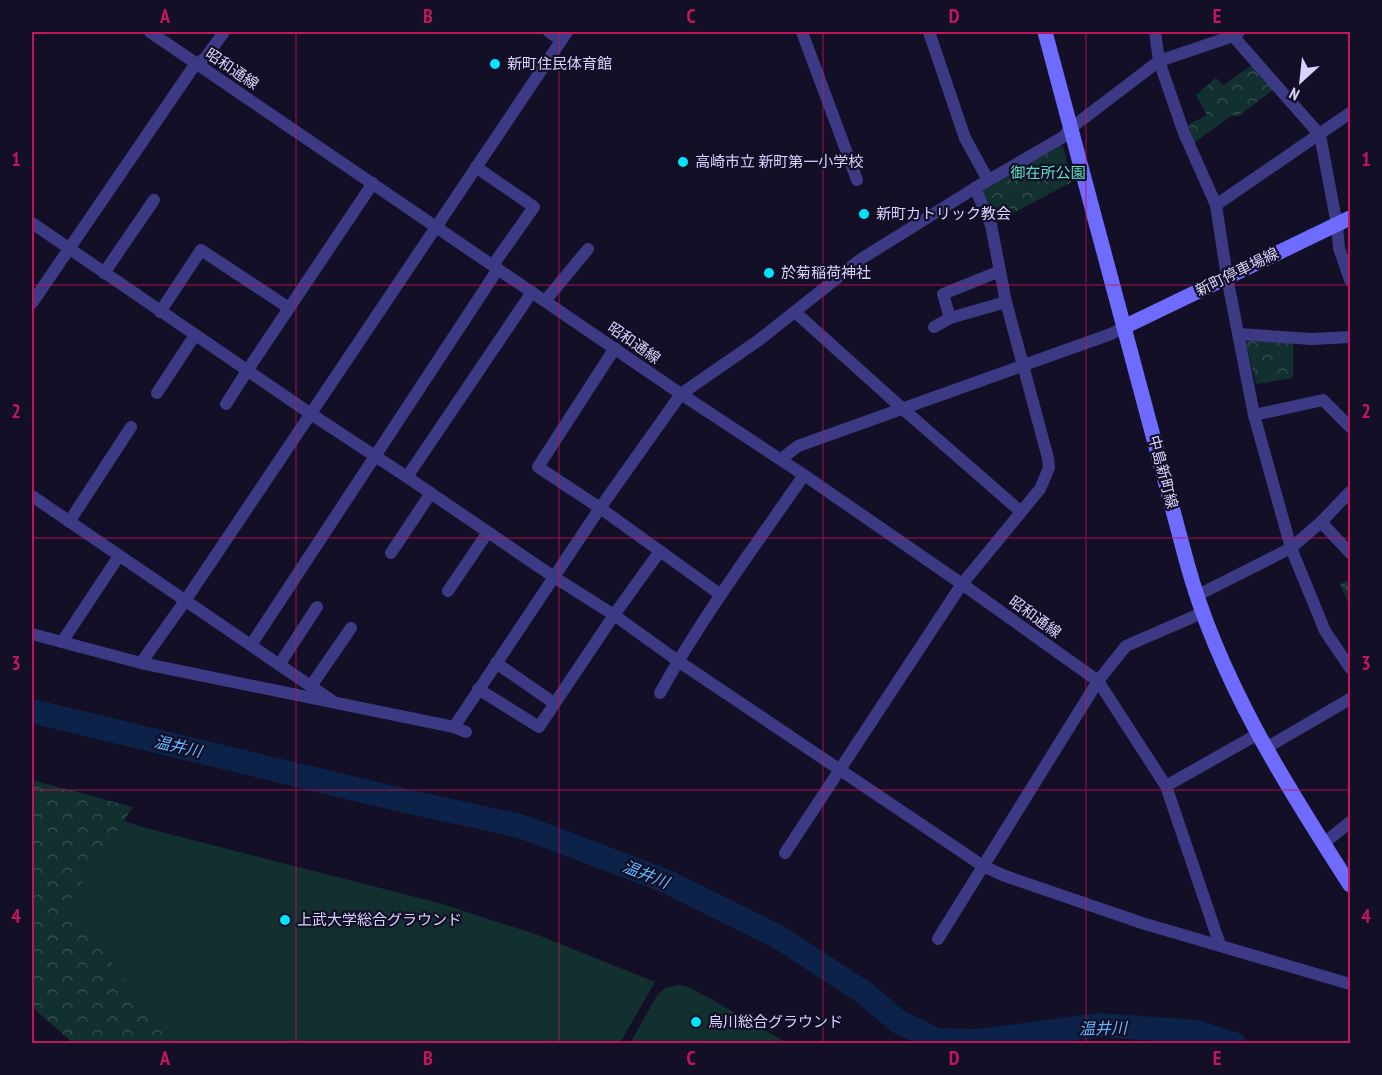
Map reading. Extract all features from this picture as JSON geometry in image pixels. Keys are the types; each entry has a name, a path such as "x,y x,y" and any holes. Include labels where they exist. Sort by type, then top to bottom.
{"main road":[{"name":"中島新町線","path":"1045,32 1202,613 1229,675 1262,741 1350,885"},
{"name":"新町停車場線","path":"1124,327 1344,221"}],"street":[{"name":"昭和通線","path":"150,32 681,394 781,459 1098,681"},
{"path":"32,303 192,69 206,57 224,32"},
{"path":"141,663 185,601 564,36 549,32"},
{"path":"802,32 857,180"},
{"path":"929,32 965,138 988,180"},
{"path":"1155,32 1159,61 1184,133 1216,205 1227,277 1254,415 1291,548 1325,631 1350,668"},
{"path":"454,728 600,508 681,394 759,340 861,260 988,180 1063,137 1071,128 1159,61 1234,33 1320,135 1344,221 1345,251 1350,280"},
{"path":"1216,205 1350,113"},
{"path":"251,645 534,207 476,167"},
{"path":"226,404 373,183"},
{"path":"785,853 962,584 1040,489 1049,468 1006,302 992,225 975,188"},
{"path":"104,273 154,200"},
{"path":"32,223 247,371 614,615 678,661 983,866 1005,876 1142,923 1350,984"},
{"path":"545,301 588,249"},
{"path":"160,312 201,250 289,308"},
{"path":"950,318 942,294 1000,271"},
{"path":"407,477 532,292"},
{"path":"934,327 950,318 1006,302"},
{"path":"795,312 903,410 1020,511"},
{"path":"781,459 798,446 1112,334 1124,327"},
{"path":"1238,334 1312,339 1350,337"},
{"path":"157,393 195,335"},
{"path":"615,348 538,467 721,594"},
{"path":"1254,415 1323,400 1350,427"},
{"path":"69,522 131,427"},
{"path":"660,693 721,594 804,475"},
{"path":"1196,596 1291,548 1350,492"},
{"path":"391,553 431,493"},
{"path":"32,496 337,704"},
{"path":"1321,522 1350,553"},
{"path":"448,591 488,532"},
{"path":"478,689 539,727 660,551"},
{"path":"62,642 119,556"},
{"path":"279,665 317,607"},
{"path":"938,939 1098,681 1126,646 1202,613"},
{"path":"311,686 351,628"},
{"path":"32,634 141,663 466,732"},
{"path":"496,663 554,703"},
{"path":"1098,681 1166,786 1220,945"},
{"path":"1166,786 1350,699"},
{"path":"1324,843 1350,822"}],"green space":[{"path":"1252,65 1273,90 1237,117 1232,115 1194,143 1188,125 1207,115 1196,95 1216,78 1223,85"},
{"name":"御在所公園","path":"1058,145 1063,146 1072,182 994,223 979,191"},
{"path":"1249,338 1293,341 1293,378 1256,384 1246,343"},
{"path":"1350,579 1350,606 1340,584"},
{"path":"32,780 133,807 98,859 110,959 136,998 171,1043 73,1043 32,1007"},
{"name":"上武大学総合グラウンド","path":"124,821 439,903 538,935 655,982 620,1043 171,1043 136,998 110,959 66,906"},
{"name":"烏川総合グラウンド","path":"678,985 688,987 713,1000 787,1043 630,1043 658,994 665,988"}],"waterway":[{"name":"温井川","path":"32,711 401,800 520,826 663,880 777,936 863,992 899,1022 937,1040 978,1041 1100,1025 1196,1032 1234,1044"}],"place":[{"name":"新町住民体育館","path":"495,64"},
{"name":"高崎市立 新町第一小学校","path":"683,162"},
{"name":"新町カトリック教会","path":"864,214"},
{"name":"於菊稲荷神社","path":"769,273"},
{"name":"上武大学総合グラウンド","path":"285,920"},
{"name":"烏川総合グラウンド","path":"696,1022"}]}
